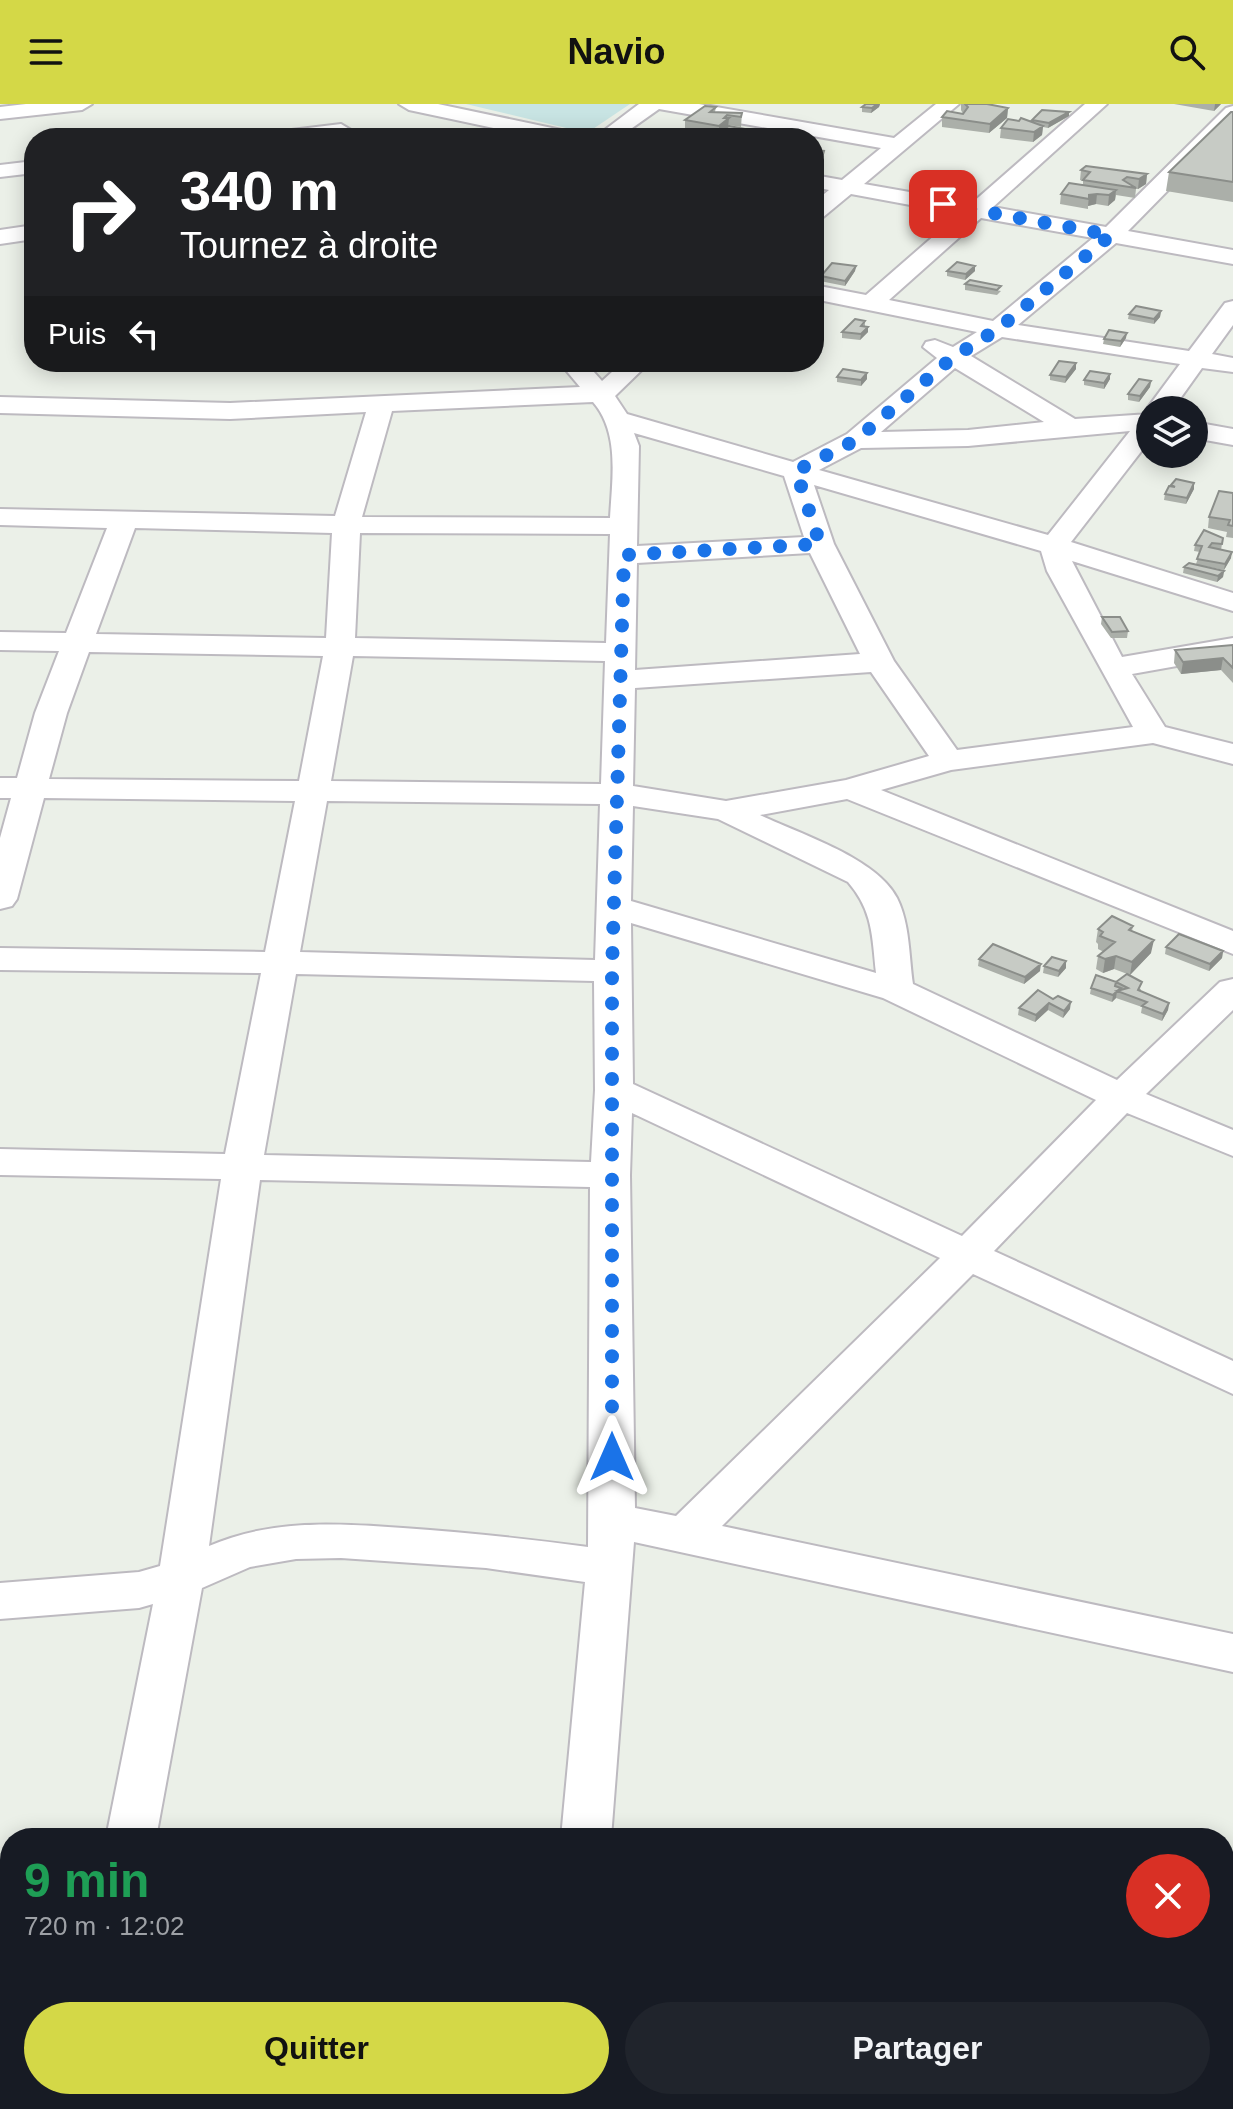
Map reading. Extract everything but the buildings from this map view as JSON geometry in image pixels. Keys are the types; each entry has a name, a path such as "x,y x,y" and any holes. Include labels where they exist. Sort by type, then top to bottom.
{"street":[{"path":"0,113 82,104"},
{"path":"409,104 523,128"},
{"path":"618,128 652,104"},
{"path":"664,104 804,128"},
{"path":"765,121 793,104"},
{"path":"824,206 949,104"},
{"path":"869,305 1097,104"},
{"path":"796,471 856,440 952,358 998,329 1111,235 1233,112"},
{"path":"324,113 340,128"},
{"path":"446,128 471,117"},
{"path":"824,131 900,145"},
{"path":"0,171 24,168"},
{"path":"824,183 1233,257"},
{"path":"0,237 24,233"},
{"path":"824,294 998,329 1233,365"},
{"path":"869,305 1070,427"},
{"path":"1169,396 1233,308"},
{"path":"580,372 611,407 626,446 612,971 613,1520 587,1828"},
{"path":"611,407 632,372"},
{"path":"0,405 230,411 381,405 611,407 796,471 1233,602"},
{"path":"133,1828 181,1578 242,1168 340,647 346,525 381,405"},
{"path":"856,440 968,438 1136,424"},
{"path":"1208,433 1233,437"},
{"path":"1054,546 1136,441"},
{"path":"796,471 820,544 879,662 948,761"},
{"path":"0,517 346,525 625,540 820,544"},
{"path":"0,899 16,788 51,713 124,520"},
{"path":"1054,546 1061,571 1153,734"},
{"path":"0,641 340,647 621,666 879,662"},
{"path":"1113,668 1233,647"},
{"path":"726,811 850,789 948,761 1153,734 1233,754"},
{"path":"16,788 619,794 726,811 860,875 880,898 887,920 896,990"},
{"path":"850,789 1233,943"},
{"path":"615,907 896,990 1121,1097 1233,1144"},
{"path":"0,959 134,959 612,971"},
{"path":"686,1534 860,1365 1121,1097 1218,1026 1233,990"},
{"path":"614,1090 1233,1379"},
{"path":"0,1162 610,1175"},
{"path":"613,1520 1233,1653"},
{"path":"0,1601 139,1590 181,1578 242,1551 296,1542 341,1541 486,1551 609,1568"}],"shaded area":[{"path":"466,104 630,104 594,128 566,128"}],"route":[{"path":"612,1457 612,971 624,555 820,544 796,471 856,440 952,358 998,329 1111,235 943,204"}]}
